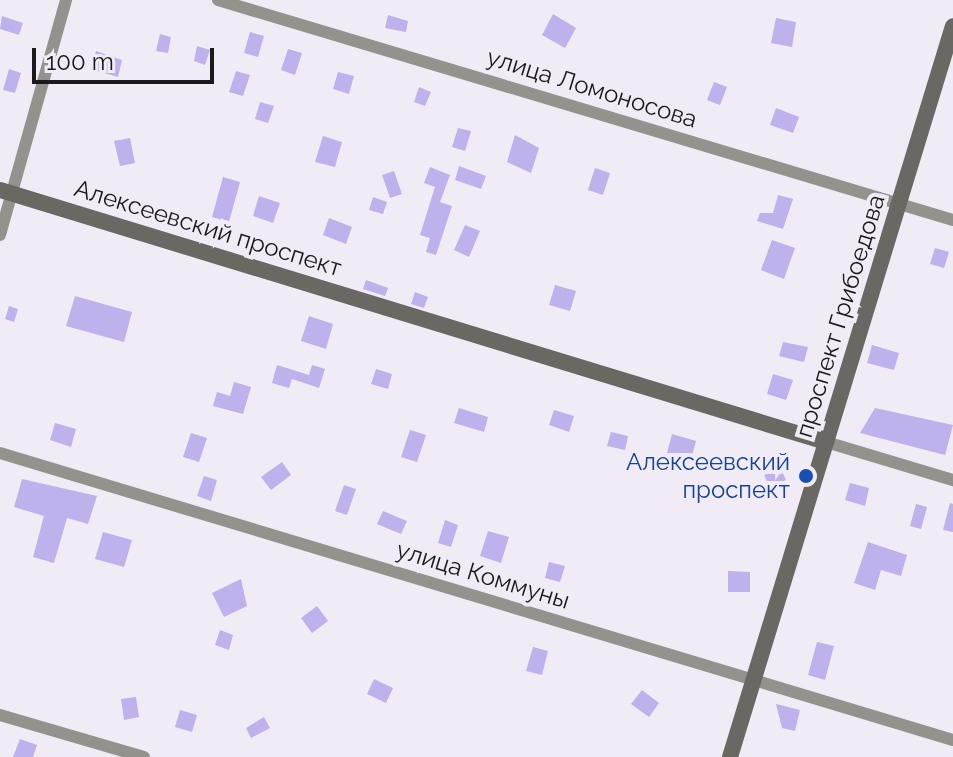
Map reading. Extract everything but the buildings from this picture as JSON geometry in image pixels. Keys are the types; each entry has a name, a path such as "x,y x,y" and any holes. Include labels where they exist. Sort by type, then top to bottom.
{"street":[{"path":"0,235 6,192 66,0"},
{"name":"улица Ломоносова","path":"218,0 953,220"},
{"name":"проспект Грибоедова","path":"730,757 953,26"},
{"name":"Алексеевский проспект","path":"6,192 953,480"},
{"name":"улица Коммуны","path":"0,453 953,740"},
{"path":"0,715 144,757"}],"place":[{"name":"Алексеевский проспект","path":"806,476"}]}
